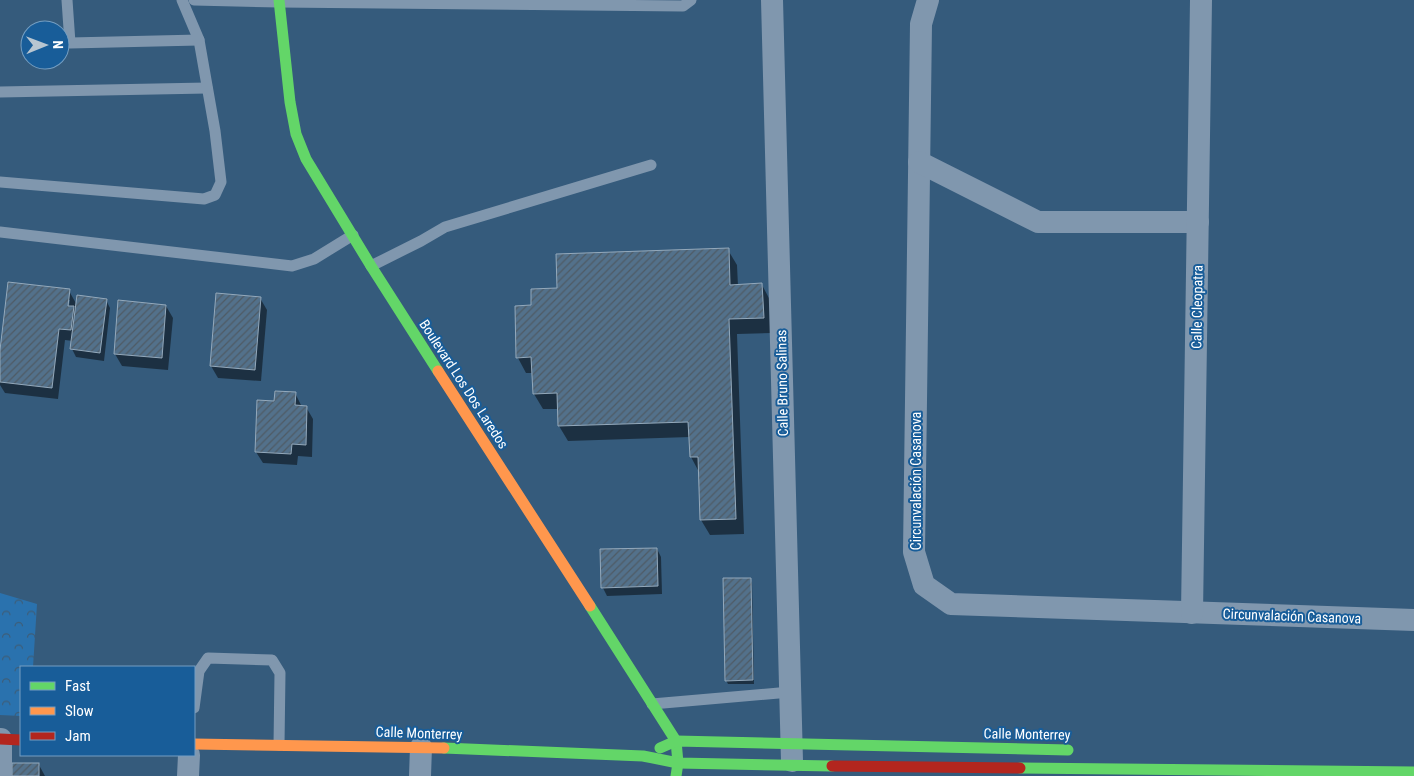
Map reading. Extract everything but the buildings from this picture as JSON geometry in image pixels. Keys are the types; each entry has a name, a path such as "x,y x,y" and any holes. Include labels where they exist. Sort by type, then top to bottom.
{"street":[{"name":"Calle Bruno Salinas","path":"772,0 791,755"},
{"name":"Circunvalación Casanova","path":"928,0 921,24 914,552 924,585 950,604 1414,620"},
{"name":"Calle Cleopatra","path":"1192,613 1201,0"},
{"name":"Boulevard Los Dos Laredos","path":"279,1 290,102 296,134 306,159 371,266 676,741 678,763 676,776"},
{"path":"919,162 1038,222 1198,222"},
{"path":"1,776 7,739"},
{"name":"Calle Monterrey","path":"643,756 676,741 791,755 1414,772"},
{"name":"Calle Monterrey","path":"195,744 422,747 643,756 678,763 791,755 1078,750"},
{"path":"420,776 422,747"},
{"path":"188,776 189,756"}],"lane":[{"path":"66,0 70,43 199,40"},
{"path":"0,182 204,199 215,195 221,182 215,131 199,40 182,0"},
{"path":"194,0 683,6 691,0"},
{"path":"0,92 207,88"},
{"path":"371,266 421,241 444,227 651,165"},
{"path":"0,232 292,266 314,259 352,235"},
{"path":"195,699 198,671 208,658 272,660 280,673 279,745"},
{"path":"652,704 790,692"}],"green space":[{"path":"0,593 37,604 33,666 20,666 20,716 0,715"}],"traffic: fast":[{"path":"279,0 290,102 296,134 306,159 438,371"},
{"path":"590,606 676,741 678,763 676,776"},
{"path":"660,748 676,741 1068,750"},
{"path":"444,748 643,756 678,763 832,766"},
{"path":"1020,768 1414,772"}],"traffic: slow":[{"path":"438,371 590,606"},
{"path":"195,744 444,748"}],"traffic: jam":[{"path":"0,739 20,740"},
{"path":"832,766 1020,768"}]}
